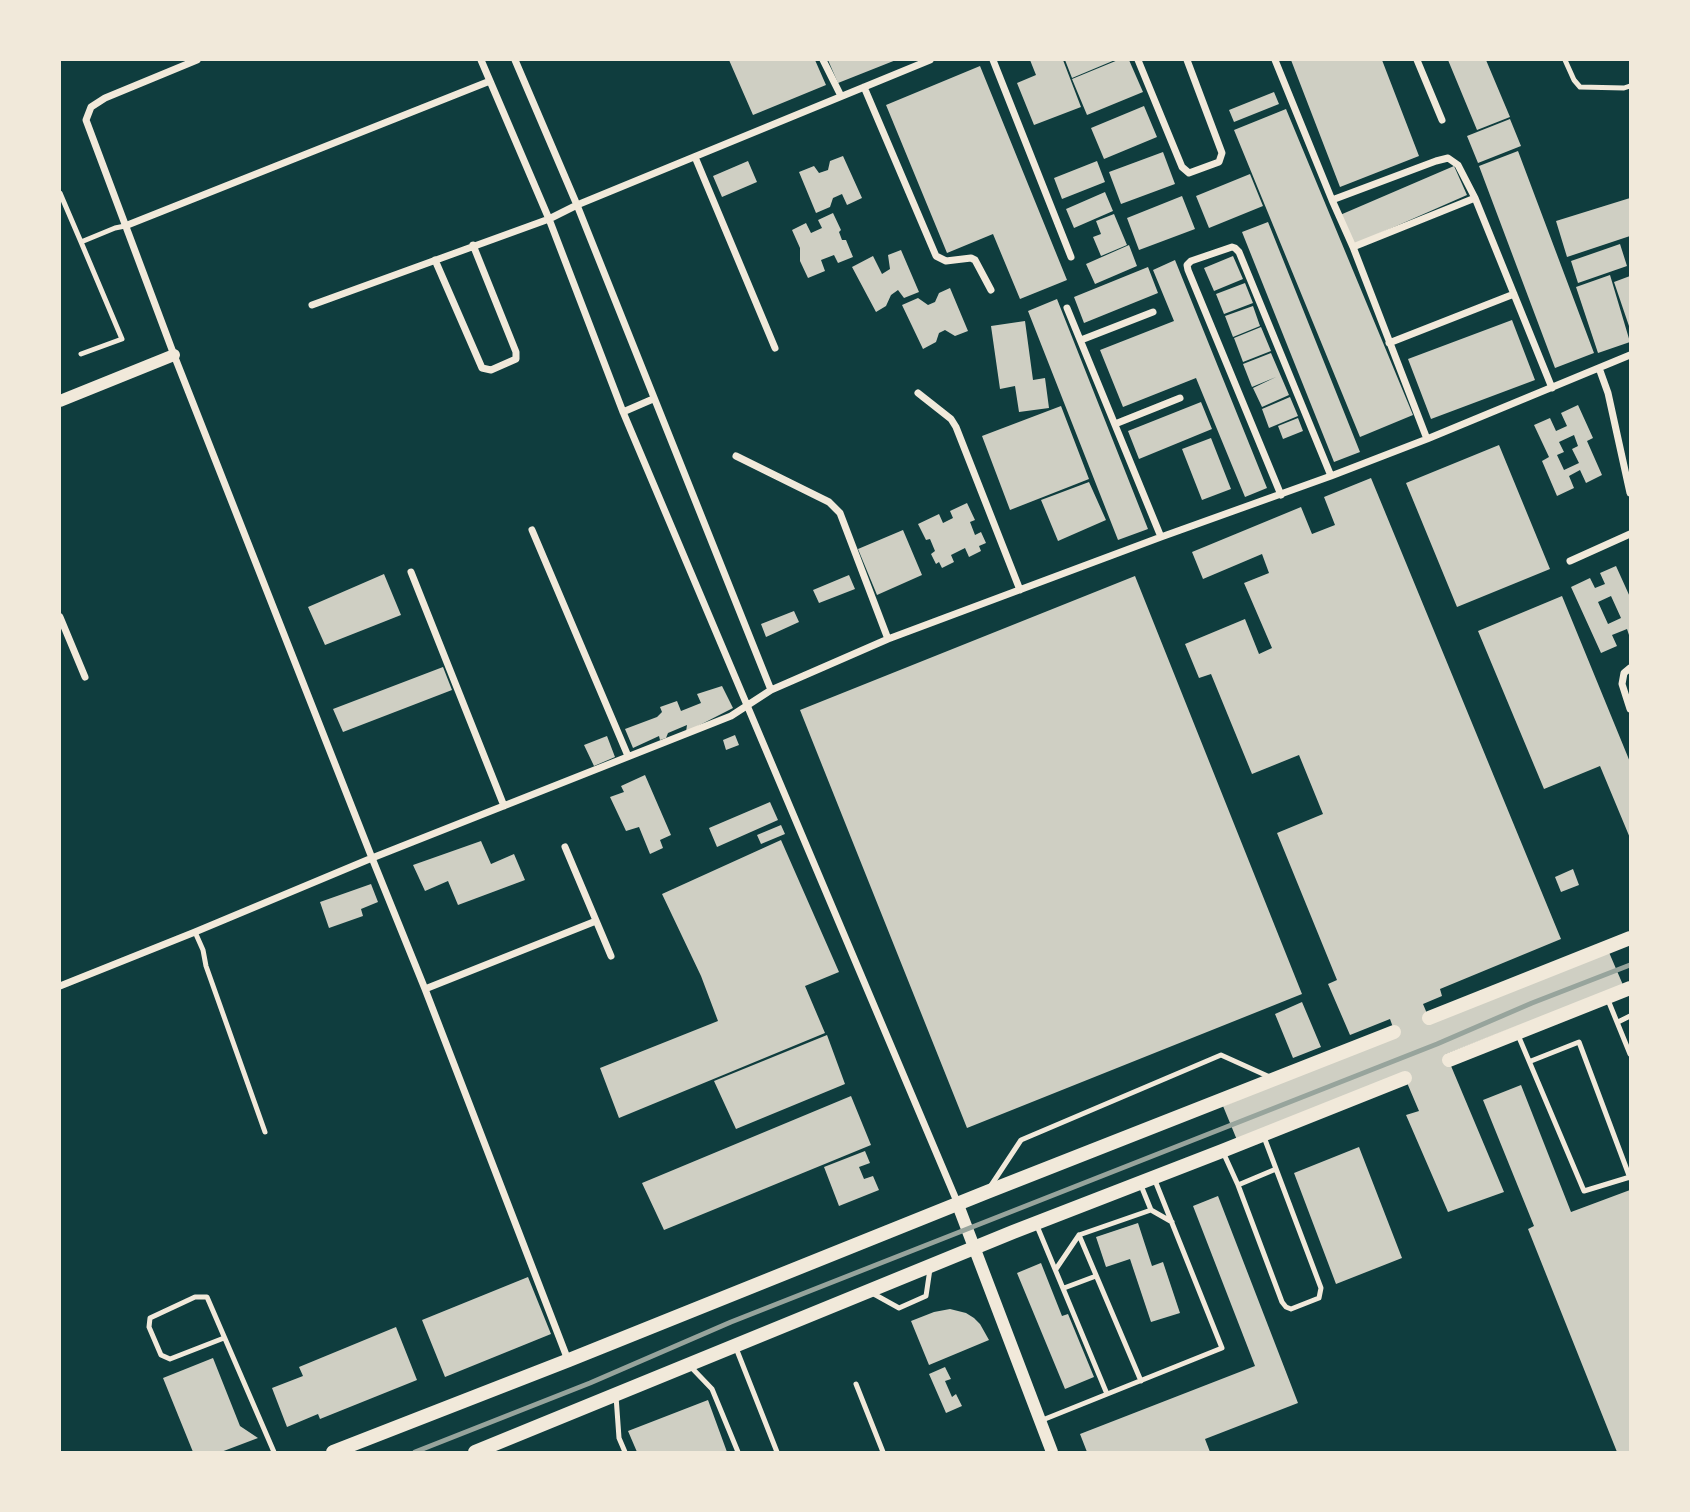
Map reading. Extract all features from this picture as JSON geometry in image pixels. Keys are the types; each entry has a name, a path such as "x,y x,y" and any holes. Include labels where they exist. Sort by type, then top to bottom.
{"main road":[{"path":"1429,1018 1630,938"},
{"path":"1449,1060 1630,988"},
{"path":"333,1452 1394,1032"},
{"path":"475,1452 931,1265 1405,1078"}],"street":[{"path":"197,60 104,98 91,107 86,120 174,355 569,1360"},
{"path":"481,60 549,219 623,412 958,1205 1052,1452"},
{"path":"515,60 577,205 771,690"},
{"path":"824,60 841,96"},
{"path":"312,306 549,219 577,205 930,60"},
{"path":"993,60 1071,257"},
{"path":"1138,60 1182,167 1189,173 1219,162 1222,153 1187,60"},
{"path":"1275,60 1353,247 1427,439"},
{"path":"1417,60 1442,120"},
{"path":"125,226 490,81"},
{"path":"864,86 936,256 946,261 971,258 975,260 991,290"},
{"path":"695,157 775,348"},
{"path":"1332,200 1436,161 1448,158 1458,164 1475,198 1552,388"},
{"path":"1353,247 1475,198"},
{"path":"435,261 482,368 491,370 516,359 516,352 473,246"},
{"path":"1281,495 1188,270 1191,261 1232,247 1239,252 1331,476"},
{"path":"1390,343 1514,294"},
{"path":"1067,307 1161,537"},
{"path":"1081,341 1153,312"},
{"path":"60,401 174,355"},
{"path":"60,986 372,858 731,716 771,690 888,639 1331,476 1630,355"},
{"path":"1599,368 1608,393 1630,492"},
{"path":"918,393 951,419 956,427 1020,590"},
{"path":"1115,424 1180,398"},
{"path":"623,412 653,399"},
{"path":"736,456 829,502 840,513 888,639"},
{"path":"532,530 628,756"},
{"path":"1570,561 1630,534"},
{"path":"411,572 504,806"},
{"path":"60,617 85,677"},
{"path":"1630,668 1624,673 1622,684 1630,709"},
{"path":"565,847 611,956"},
{"path":"425,989 596,921"}],"lane":[{"path":"1565,60 1580,87 1630,86"},
{"path":"60,193 122,339 81,354"},
{"path":"81,242 125,226"},
{"path":"195,932 204,950 206,966 265,1132"},
{"path":"1607,997 1630,1054"},
{"path":"1618,1022 1630,1016"},
{"path":"1517,1033 1584,1191 1630,1178 1578,1042 1531,1061"},
{"path":"987,1192 1021,1140 1221,1055 1275,1079"},
{"path":"1222,1151 1238,1185 1282,1302 1291,1309 1319,1298 1321,1288 1263,1134"},
{"path":"1238,1185 1276,1169"},
{"path":"1147,1181 1151,1210"},
{"path":"1040,1421 1222,1348 1172,1222 1147,1181"},
{"path":"1056,1269 1079,1235 1151,1210 1172,1222"},
{"path":"1036,1223 1107,1394"},
{"path":"1079,1235 1141,1381"},
{"path":"869,1292 899,1308 926,1296 931,1265"},
{"path":"1064,1288 1096,1276"},
{"path":"224,1338 170,1359 161,1355 149,1327 150,1318 195,1297 207,1297 274,1452"},
{"path":"735,1346 777,1452"},
{"path":"689,1365 712,1388 738,1452"},
{"path":"856,1384 883,1452"},
{"path":"616,1396 619,1438 625,1452"}],"building":[{"path":"729,60 815,60 826,85 753,115"},
{"path":"828,60 896,60 838,83"},
{"path":"1030,60 1063,60 1081,107 1034,125 1017,83 1036,75"},
{"path":"1065,60 1115,60 1072,78"},
{"path":"1118,60 1129,60 1143,92 1087,115 1072,79"},
{"path":"1291,60 1382,60 1419,156 1340,187"},
{"path":"1448,60 1486,60 1510,117 1477,130"},
{"path":"980,66 1067,280 1020,299 993,234 947,253 886,105"},
{"path":"1274,92 1279,104 1234,122 1229,110"},
{"path":"1144,106 1157,137 1104,159 1091,128"},
{"path":"1286,109 1413,415 1360,437 1234,130"},
{"path":"1510,119 1521,146 1478,163 1467,136"},
{"path":"1518,151 1594,353 1555,368 1479,166"},
{"path":"1163,152 1175,184 1121,204 1109,172"},
{"path":"843,156 862,198 847,205 842,194 833,198 830,207 816,213 799,172 814,166 819,173 828,170 830,161"},
{"path":"748,161 757,182 722,197 713,176"},
{"path":"1097,161 1105,182 1062,199 1054,178"},
{"path":"1454,166 1467,195 1353,245 1340,215"},
{"path":"1250,174 1263,206 1209,228 1196,196"},
{"path":"1105,192 1113,211 1074,228 1066,209"},
{"path":"1182,196 1195,229 1139,250 1127,218"},
{"path":"1630,198 1630,236 1567,257 1556,221"},
{"path":"833,213 841,230 839,232 842,240 846,240 853,257 838,263 834,255 821,260 825,271 808,278 800,261 800,248 792,230 806,223 811,233 822,228 818,220"},
{"path":"1114,214 1127,245 1101,256 1093,237 1101,234 1096,221"},
{"path":"1268,222 1360,452 1334,462 1242,232"},
{"path":"1620,244 1627,266 1578,283 1571,261"},
{"path":"1129,245 1137,266 1095,284 1086,264"},
{"path":"901,250 919,292 904,298 898,290 891,295 886,306 876,312 852,267 873,256 882,274 890,269 888,255"},
{"path":"1233,256 1243,279 1214,291 1204,268"},
{"path":"1175,260 1267,488 1245,497 1196,378 1123,407 1100,350 1174,321 1153,270"},
{"path":"1148,267 1158,293 1084,323 1074,297"},
{"path":"1610,275 1630,342 1598,353 1576,287"},
{"path":"1630,276 1630,329 1614,282"},
{"path":"1245,283 1253,303 1224,314 1216,294"},
{"path":"950,288 968,331 955,336 945,330 939,333 936,342 923,349 902,305 918,298 928,305 935,302 939,293"},
{"path":"1057,299 1148,529 1118,540 1028,311"},
{"path":"1253,306 1260,326 1233,337 1225,316"},
{"path":"1512,320 1535,380 1431,419 1408,359"},
{"path":"1025,321 1033,380 1045,378 1049,408 1019,412 1015,386 1000,389 991,326"},
{"path":"1261,327 1271,351 1243,362 1234,338"},
{"path":"1271,353 1289,395 1262,407 1253,388 1276,377 1252,387 1243,364"},
{"path":"1290,397 1298,416 1269,428 1262,409"},
{"path":"1201,402 1212,429 1139,459 1128,431"},
{"path":"1578,405 1593,438 1587,441 1602,475 1586,483 1580,470 1569,476 1574,488 1557,496 1542,461 1549,457 1534,425 1550,418 1556,431 1567,426 1561,413","holes":["1574,435 1578,446 1572,449 1579,463 1564,470 1557,455 1564,452 1559,442"]},
{"path":"1061,406 1089,479 1010,510 982,436"},
{"path":"1298,418 1303,431 1283,439 1278,426"},
{"path":"1211,438 1231,489 1202,500 1182,449"},
{"path":"1499,445 1550,569 1457,607 1406,483"},
{"path":"1371,478 1561,939 1440,989 1442,996 1423,1004 1431,1023 1608,950 1623,985 1446,1054 1504,1192 1448,1212 1406,1115 1419,1111 1405,1078 1237,1140 1223,1106 1396,1036 1390,1019 1350,1035 1328,984 1337,980 1277,833 1323,814 1299,755 1252,774 1211,674 1199,678 1185,644 1245,619 1259,654 1272,648 1244,583 1269,573 1262,554 1203,579 1192,552 1301,507 1312,534 1335,525 1324,497"},
{"path":"1089,482 1106,520 1058,541 1041,500"},
{"path":"967,503 975,520 970,522 975,535 981,532 986,543 979,546 981,551 969,557 965,548 951,555 954,562 942,568 939,562 936,564 931,554 935,551 930,539 926,540 918,524 939,514 943,523 953,518 950,511"},
{"path":"903,530 922,575 877,595 858,549"},
{"path":"1616,566 1630,597 1630,638 1627,629 1612,635 1617,646 1601,653 1571,587 1590,578 1595,588 1605,584 1600,573","holes":["1611,596 1621,618 1608,624 1598,602"]},
{"path":"384,574 401,615 325,645 308,607"},
{"path":"849,575 855,589 819,603 813,590"},
{"path":"1135,576 1302,994 967,1128 800,710"},
{"path":"1562,596 1630,762 1630,838 1600,766 1544,789 1478,631"},
{"path":"794,611 799,622 766,637 761,624"},
{"path":"443,667 452,690 343,732 333,709"},
{"path":"722,686 733,708 686,732 687,725 668,733 666,738 660,740 659,736 633,748 625,729 657,717 662,712 660,707 677,701 681,711 701,703 697,694"},
{"path":"735,735 739,745 726,750 723,740"},
{"path":"607,736 615,757 594,766 584,745"},
{"path":"645,775 671,835 660,840 663,848 650,854 639,827 626,831 610,797 624,792 621,786"},
{"path":"770,802 778,820 717,847 709,828"},
{"path":"781,825 785,834 761,844 757,835"},
{"path":"781,840 839,972 805,986 825,1033 619,1118 600,1068 718,1021 701,976 662,894"},
{"path":"481,841 491,864 514,854 525,880 458,905 448,881 425,891 413,865"},
{"path":"1573,869 1579,885 1561,892 1555,877"},
{"path":"371,884 378,902 361,909 363,916 329,928 320,902"},
{"path":"1302,1002 1321,1047 1293,1058 1275,1014"},
{"path":"827,1035 845,1084 736,1129 714,1081"},
{"path":"1521,1085 1571,1212 1630,1190 1630,1452 1617,1452 1528,1229 1534,1226 1483,1100"},
{"path":"851,1096 871,1145 664,1230 642,1183"},
{"path":"1359,1147 1402,1258 1336,1284 1294,1173"},
{"path":"865,1151 870,1163 859,1167 864,1179 873,1176 879,1190 839,1206 824,1167"},
{"path":"1218,1196 1298,1403 1205,1439 1210,1452 1087,1452 1080,1434 1255,1366 1193,1206"},
{"path":"1138,1223 1152,1266 1163,1262 1180,1313 1151,1322 1130,1259 1106,1267 1096,1237"},
{"path":"1041,1263 1062,1316 1068,1314 1094,1377 1065,1389 1017,1273"},
{"path":"528,1277 551,1334 445,1377 422,1320"},
{"path":"950,1309 974,1318 989,1340 929,1365 911,1321"},
{"path":"396,1327 417,1380 320,1419 318,1414 287,1427 272,1388 303,1376 299,1367"},
{"path":"213,1358 240,1426 258,1438 221,1452 193,1452 163,1378"},
{"path":"945,1367 951,1379 945,1381 952,1397 956,1394 962,1406 946,1413 929,1374"},
{"path":"708,1400 727,1452 637,1452 628,1431"}],"railway":[{"path":"415,1452 590,1383 731,1322 1437,1044 1630,965"}]}
